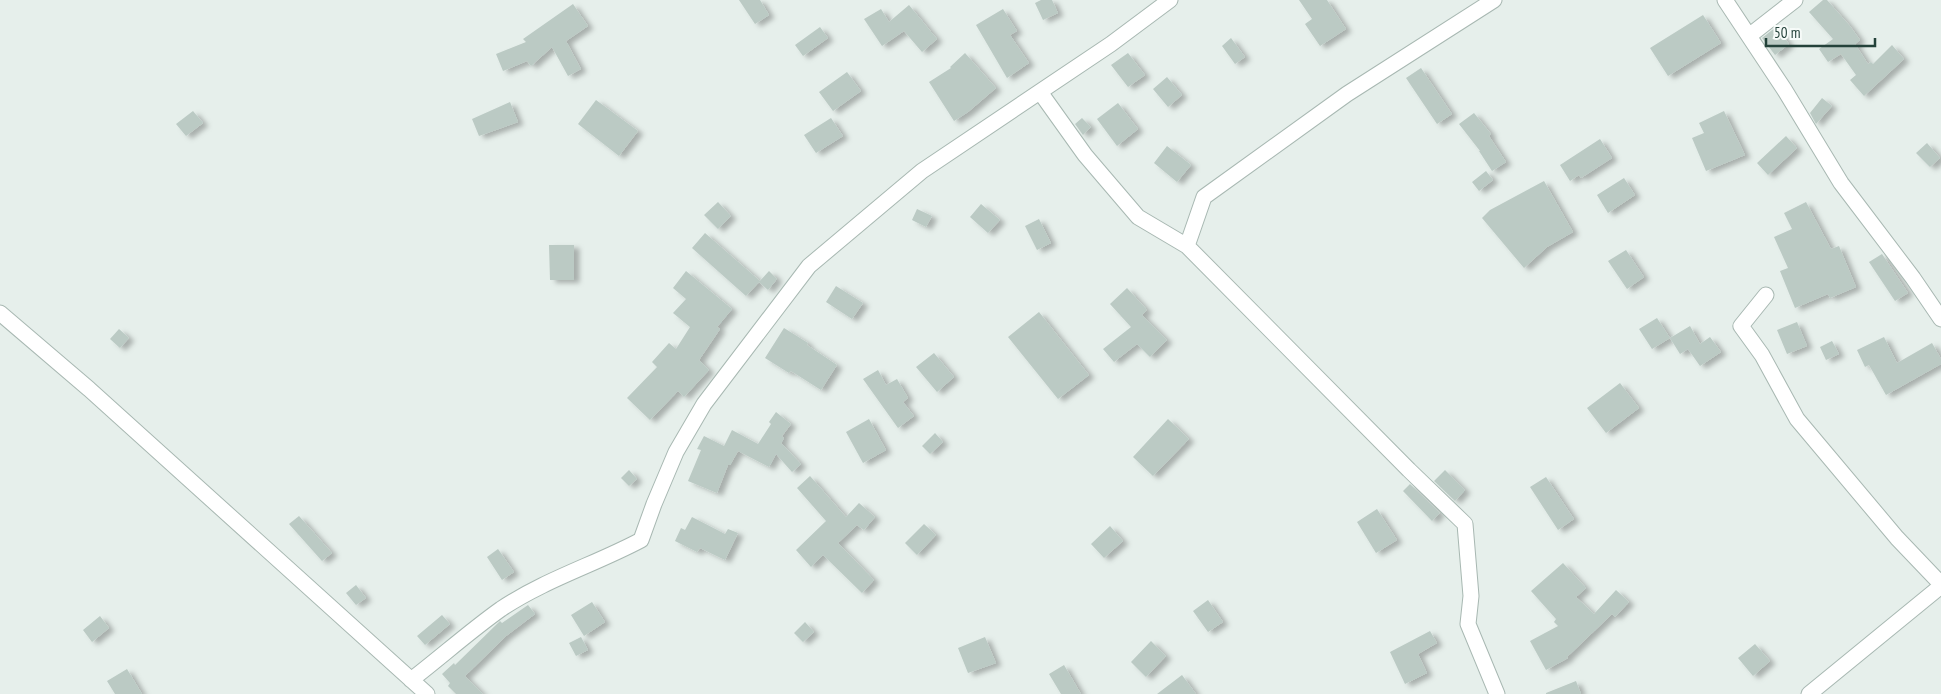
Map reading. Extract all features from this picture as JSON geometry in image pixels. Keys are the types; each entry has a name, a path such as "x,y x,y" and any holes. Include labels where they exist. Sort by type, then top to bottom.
{"street":[{"path":"412,680 502,609 552,581 608,557 641,540 676,452 704,404 809,266 922,171 1111,44 1170,0"},
{"path":"1186,246 1204,197 1347,94 1494,0"},
{"path":"1725,0 1784,89 1841,183 1913,278 1941,319"},
{"path":"1749,36 1795,0"},
{"path":"1040,92 1085,155 1138,217 1186,246 1465,524 1470,596 1468,624 1496,694"},
{"path":"1766,295 1741,326 1762,355 1797,419 1897,538 1941,585 1809,694"},
{"path":"0,313 89,389 427,694"}],"building":[{"path":"739,0 760,0 769,15 755,24"},
{"path":"1041,0 1052,0 1058,13 1043,20 1035,3"},
{"path":"1299,0 1327,0 1346,29 1320,46 1305,24 1312,19"},
{"path":"1823,0 1827,0 1860,40 1855,44 1868,64 1871,62 1873,64 1892,45 1904,59 1864,96 1850,80 1856,75 1841,54 1828,62 1819,49 1833,39 1809,12"},
{"path":"573,4 588,26 566,41 581,69 568,76 552,47 531,66 527,61 503,71 496,54 526,42 523,39"},
{"path":"909,5 937,39 922,52 904,31 882,46 864,19 881,9 889,22"},
{"path":"1003,9 1017,31 1010,35 1029,63 1007,78 976,25"},
{"path":"1703,15 1721,43 1668,76 1650,48"},
{"path":"820,27 828,38 803,56 795,45"},
{"path":"1776,27 1789,44 1775,55 1762,38"},
{"path":"1231,38 1245,57 1235,64 1222,46"},
{"path":"965,53 996,88 968,112 954,121 929,82 951,68"},
{"path":"1128,53 1145,75 1128,87 1111,65"},
{"path":"1421,68 1452,114 1437,124 1406,78"},
{"path":"847,72 861,91 833,111 819,92"},
{"path":"1167,77 1182,95 1168,107 1153,89"},
{"path":"1822,98 1832,106 1816,124 1810,113"},
{"path":"596,100 638,131 619,156 578,124"},
{"path":"510,102 518,122 479,136 472,119"},
{"path":"1118,103 1138,129 1117,146 1097,119"},
{"path":"193,111 203,123 186,136 176,124"},
{"path":"1724,111 1745,155 1706,171 1692,138 1704,133 1699,123"},
{"path":"1474,113 1491,134 1489,136 1506,162 1492,171 1480,151 1459,124"},
{"path":"831,118 843,136 816,153 804,135"},
{"path":"1082,118 1091,127 1083,135 1075,124"},
{"path":"1786,136 1797,148 1768,175 1757,163"},
{"path":"1600,139 1612,158 1581,178 1579,175 1570,181 1560,165"},
{"path":"1927,143 1940,158 1930,167 1916,153"},
{"path":"1167,146 1191,165 1177,182 1154,163"},
{"path":"1486,171 1493,180 1479,191 1472,182"},
{"path":"1624,178 1635,195 1608,213 1597,195"},
{"path":"1544,181 1573,232 1547,247 1524,268 1482,218 1490,210"},
{"path":"718,202 731,216 718,229 704,215"},
{"path":"1806,202 1831,249 1839,246 1856,287 1830,298 1828,294 1795,308 1780,271 1788,268 1774,237 1792,229 1784,213"},
{"path":"981,204 1000,220 988,233 970,217"},
{"path":"917,209 932,216 926,227 912,220"},
{"path":"1039,219 1051,243 1037,250 1025,226"},
{"path":"705,233 760,281 746,296 692,248"},
{"path":"549,245 574,245 574,280 550,280"},
{"path":"1626,250 1644,277 1627,289 1608,261"},
{"path":"1882,254 1908,293 1895,301 1869,262"},
{"path":"686,271 732,309 717,327 720,329 699,360 709,370 684,397 678,391 650,420 627,398 657,367 652,362 669,343 676,349 690,327 673,313 686,299 673,288"},
{"path":"769,271 777,279 768,290 759,282"},
{"path":"836,286 863,303 852,319 826,302"},
{"path":"1127,288 1147,310 1142,315 1167,340 1150,357 1137,344 1114,362 1103,349 1131,327 1110,304"},
{"path":"1039,312 1089,375 1058,399 1008,337"},
{"path":"1657,318 1670,338 1652,349 1639,329"},
{"path":"1797,322 1807,346 1787,354 1777,330"},
{"path":"1690,326 1700,344 1710,337 1721,352 1700,366 1688,349 1680,354 1670,338"},
{"path":"784,328 837,365 821,390 791,371 789,373 765,358"},
{"path":"119,329 129,338 120,348 110,339"},
{"path":"1884,337 1897,363 1932,343 1941,359 1941,364 1886,395 1869,365 1865,367 1857,350"},
{"path":"1832,341 1839,354 1826,360 1820,347"},
{"path":"934,353 954,377 937,392 916,367"},
{"path":"878,370 886,385 897,379 908,398 903,402 914,416 898,428 863,379"},
{"path":"1620,383 1639,408 1606,433 1587,408"},
{"path":"776,412 791,424 782,436 784,438 781,443 801,464 792,472 776,454 769,467 738,451 730,465 728,465 717,493 688,481 701,450 697,449 704,436 724,446 732,430 758,444 771,424 769,422"},
{"path":"869,419 886,450 863,463 846,432"},
{"path":"1168,419 1189,439 1153,476 1133,457"},
{"path":"935,433 943,442 930,454 922,446"},
{"path":"629,470 637,479 629,486 621,478"},
{"path":"1445,470 1465,490 1455,501 1434,481"},
{"path":"810,476 846,517 859,503 875,517 864,530 857,525 838,543 874,580 862,593 823,555 811,567 796,550 826,521 797,488"},
{"path":"1546,477 1574,519 1558,530 1530,487"},
{"path":"1410,484 1440,513 1432,521 1403,491"},
{"path":"1377,509 1397,540 1376,553 1357,522"},
{"path":"299,516 332,553 322,561 289,524"},
{"path":"692,517 725,534 728,529 738,533 725,560 700,548 697,552 675,541 681,528 685,530"},
{"path":"924,524 936,535 917,555 905,543"},
{"path":"1110,526 1123,541 1104,558 1091,544"},
{"path":"498,549 514,572 502,580 487,557"},
{"path":"1563,563 1586,588 1576,597 1594,614 1616,590 1629,602 1615,617 1612,614 1568,658 1546,670 1530,641 1558,626 1554,622 1556,619 1531,591"},
{"path":"356,585 366,598 356,605 346,593"},
{"path":"1208,600 1223,622 1208,632 1193,611"},
{"path":"592,602 605,622 584,636 571,615"},
{"path":"528,605 535,614 506,636 465,676 483,694 456,694 448,686 450,683 442,674 454,663 455,665 500,621 502,623"},
{"path":"442,615 450,624 425,645 417,636"},
{"path":"100,616 109,628 92,642 83,630"},
{"path":"805,622 814,632 803,642 794,633"},
{"path":"1430,631 1437,643 1418,654 1427,673 1405,684 1390,652"},
{"path":"581,637 588,650 576,656 569,643"},
{"path":"985,637 996,663 968,673 958,648"},
{"path":"1151,641 1166,656 1146,677 1131,662"},
{"path":"1755,644 1770,661 1753,676 1738,658"},
{"path":"1064,665 1081,694 1061,694 1049,674"},
{"path":"127,669 142,694 115,694 107,681"},
{"path":"1182,675 1196,694 1157,694"},
{"path":"1576,681 1581,694 1546,694 1546,693"}]}
